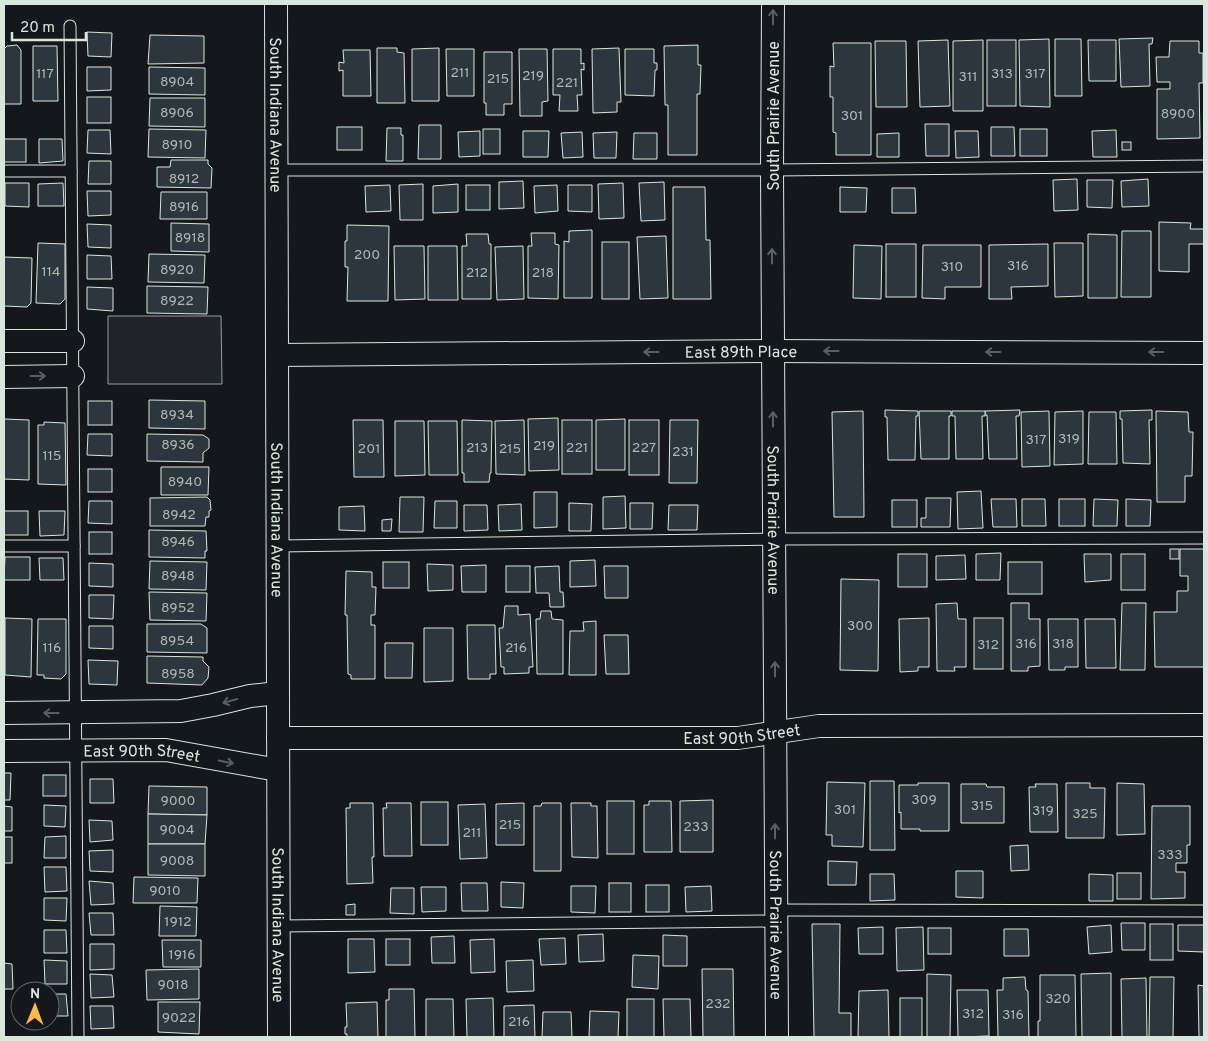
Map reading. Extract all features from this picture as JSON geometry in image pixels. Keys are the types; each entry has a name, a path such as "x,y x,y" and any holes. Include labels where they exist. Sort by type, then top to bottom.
{"street":[{"name":"South Indiana Avenue","path":"276,4 279,1037"},
{"name":"South Prairie Avenue","path":"773,4 772,170 777,1037"},
{"path":"4,341 73,341"},
{"name":"East 89th Place","path":"277,355 773,351 1204,353"},
{"path":"4,377 73,376"},
{"path":"4,713 181,711 213,706 250,696 278,693"},
{"name":"East 90th Street","path":"278,738 738,738 819,726 1204,725"},
{"name":"East 90th Street","path":"4,751 166,750 278,770"}],"lane":[{"path":"70,26 78,1037"},
{"path":"276,170 772,170 1204,166"},
{"path":"4,171 71,171"},
{"path":"278,546 774,539 1204,538"},
{"path":"4,546 74,546"},
{"path":"278,926 776,915 1204,911"}],"shaded area":[{"path":"108,316 221,316 222,384 108,384"}],"building":[{"path":"87,32 112,33 111,57 88,56"},
{"path":"150,35 204,36 204,63 148,64"},
{"path":"1153,38 1152,44 1149,44 1150,86 1121,87 1119,39"},
{"path":"1049,39 1050,107 1020,106 1019,40"},
{"path":"1055,39 1081,39 1082,96 1055,96"},
{"path":"948,40 950,106 920,107 918,41"},
{"path":"983,40 983,111 953,111 953,41"},
{"path":"987,40 1016,40 1016,106 987,106"},
{"path":"1088,40 1116,40 1116,81 1089,81"},
{"path":"875,41 906,41 907,107 876,107"},
{"path":"1170,41 1199,41 1199,53 1203,53 1203,83 1199,83 1200,138 1157,139 1157,89 1170,89 1170,82 1157,82 1156,57 1169,57"},
{"path":"833,43 871,43 871,155 836,155 836,133 833,132 833,97 830,97 830,66 834,67"},
{"path":"17,45 21,50 21,104 4,104 4,49 7,46"},
{"path":"698,45 698,65 701,65 700,94 697,94 697,155 668,155 668,105 665,105 664,46"},
{"path":"33,46 57,46 58,101 33,101"},
{"path":"377,48 397,48 397,52 404,53 405,103 377,103"},
{"path":"439,48 439,101 412,101 412,49"},
{"path":"619,48 621,102 617,102 617,112 593,113 592,49"},
{"path":"446,49 474,49 474,96 447,96"},
{"path":"519,49 547,49 548,101 542,102 542,116 520,116"},
{"path":"553,49 581,49 581,64 584,63 584,70 581,69 582,95 577,95 578,111 559,111 560,95 553,95"},
{"path":"625,49 654,49 654,63 657,63 657,70 655,70 654,96 625,95"},
{"path":"343,50 370,50 371,96 343,96 343,70 339,71 339,62 344,63"},
{"path":"484,52 512,52 512,104 504,104 504,115 486,115 486,103 484,103"},
{"path":"87,67 111,67 111,90 87,91"},
{"path":"149,67 205,68 205,95 149,94"},
{"path":"87,97 111,97 111,123 87,123"},
{"path":"150,98 205,98 205,127 149,126"},
{"path":"925,124 949,124 949,156 926,156"},
{"path":"419,125 441,125 441,159 418,159"},
{"path":"337,127 362,127 362,150 337,150"},
{"path":"991,127 1014,127 1015,156 991,156"},
{"path":"387,128 401,128 401,135 403,135 403,161 386,161"},
{"path":"149,129 206,130 205,158 148,157"},
{"path":"483,129 500,129 500,154 483,154"},
{"path":"1020,129 1047,129 1047,156 1020,156"},
{"path":"88,130 110,130 111,154 87,153"},
{"path":"1116,130 1117,157 1093,157 1092,131"},
{"path":"480,131 480,156 459,157 458,132"},
{"path":"523,131 549,131 548,157 523,157"},
{"path":"955,131 978,131 979,157 956,158"},
{"path":"582,132 583,157 563,158 561,133"},
{"path":"617,132 616,158 594,158 593,133"},
{"path":"634,133 657,133 657,159 633,159"},
{"path":"899,133 899,157 877,157 877,134"},
{"path":"4,139 26,139 26,162 4,162"},
{"path":"39,139 62,139 63,161 39,163"},
{"path":"1122,142 1131,142 1131,150 1122,150"},
{"path":"171,160 208,160 208,164 212,168 211,188 157,187 157,167 170,167"},
{"path":"89,161 111,161 111,184 88,184"},
{"path":"1077,179 1078,210 1054,211 1053,180"},
{"path":"1148,179 1149,206 1122,207 1121,181"},
{"path":"1087,180 1113,180 1112,208 1087,207"},
{"path":"523,181 524,208 499,209 499,182"},
{"path":"664,182 665,220 641,221 639,183"},
{"path":"5,183 29,183 29,207 5,206"},
{"path":"63,183 64,206 38,206 38,184"},
{"path":"623,183 624,218 599,219 598,184"},
{"path":"423,184 423,220 400,220 399,185"},
{"path":"458,184 458,212 433,213 433,186"},
{"path":"390,185 391,211 366,212 365,186"},
{"path":"466,185 490,185 490,210 466,210"},
{"path":"557,185 558,211 535,213 534,186"},
{"path":"568,185 592,185 592,212 568,211"},
{"path":"673,187 705,187 706,240 710,240 711,299 673,299"},
{"path":"840,187 867,188 866,212 840,212"},
{"path":"892,188 915,188 916,213 892,213"},
{"path":"87,191 111,191 111,215 88,216"},
{"path":"161,192 207,192 207,219 160,219"},
{"path":"1159,222 1191,223 1190,229 1204,229 1204,244 1189,244 1189,272 1159,271"},
{"path":"171,223 209,224 209,252 171,251"},
{"path":"87,224 111,225 111,248 88,247"},
{"path":"347,225 389,226 388,301 347,301 348,267 345,267 345,241 347,241"},
{"path":"592,230 592,298 564,298 564,241 569,242 569,231"},
{"path":"1122,231 1151,231 1151,297 1121,297"},
{"path":"531,233 555,233 555,244 559,245 558,299 528,298 528,246 532,246"},
{"path":"466,234 488,234 489,244 491,244 491,299 462,299 462,246 467,246"},
{"path":"1088,234 1117,235 1117,298 1088,298"},
{"path":"666,236 668,298 640,299 637,237"},
{"path":"602,242 629,242 629,299 602,299"},
{"path":"38,243 65,244 65,299 60,304 36,303"},
{"path":"1054,243 1083,243 1083,296 1055,297"},
{"path":"886,244 916,244 916,297 886,297"},
{"path":"1048,244 1048,286 1011,287 1012,299 989,299 989,245"},
{"path":"854,245 882,246 881,299 853,298"},
{"path":"923,245 981,245 981,287 945,287 945,299 922,298"},
{"path":"394,246 424,246 425,299 395,300"},
{"path":"428,246 457,246 458,300 428,300"},
{"path":"523,246 524,299 497,300 495,247"},
{"path":"149,254 205,255 204,283 148,282"},
{"path":"87,255 111,256 112,279 87,279"},
{"path":"4,257 32,258 31,303 27,307 4,306"},
{"path":"147,286 208,287 207,314 147,313"},
{"path":"87,287 113,288 113,311 87,309"},
{"path":"149,400 205,401 205,429 149,428"},
{"path":"88,401 112,401 112,425 88,425"},
{"path":"885,410 918,411 918,416 916,416 915,460 888,460 887,417 885,417"},
{"path":"1020,410 1019,416 1016,416 1017,459 989,459 987,415 985,415 985,411"},
{"path":"1152,410 1152,420 1149,420 1150,464 1123,463 1122,419 1120,419 1120,411"},
{"path":"863,411 864,517 834,517 832,412"},
{"path":"919,411 951,411 951,416 949,416 949,459 921,459"},
{"path":"952,411 985,411 985,416 982,416 983,459 956,459 955,416 952,416"},
{"path":"1049,411 1050,466 1022,467 1021,412"},
{"path":"1083,411 1083,464 1054,465 1055,412"},
{"path":"1156,411 1188,412 1189,432 1193,432 1192,476 1185,476 1185,502 1157,502"},
{"path":"1089,412 1116,412 1117,464 1088,464"},
{"path":"558,418 559,470 529,471 528,419"},
{"path":"4,419 29,420 29,480 4,479"},
{"path":"625,419 625,470 596,470 596,420"},
{"path":"353,420 383,420 384,477 354,477"},
{"path":"462,420 492,421 491,473 489,482 464,482 464,473 462,473"},
{"path":"524,420 525,475 496,474 495,421"},
{"path":"562,420 592,420 592,474 562,474"},
{"path":"629,420 659,420 659,475 629,475"},
{"path":"670,420 698,420 697,483 669,483"},
{"path":"395,421 424,421 425,475 395,476"},
{"path":"428,421 457,421 458,475 429,475"},
{"path":"44,422 65,423 66,485 38,484 38,425 44,425"},
{"path":"88,434 112,434 112,456 87,455"},
{"path":"147,434 203,435 209,439 209,448 203,453 203,462 147,461"},
{"path":"161,467 209,467 208,495 161,495"},
{"path":"88,469 112,469 112,492 88,492"},
{"path":"981,491 983,528 958,529 957,492"},
{"path":"534,492 557,492 557,527 534,528"},
{"path":"625,496 626,528 603,529 603,497"},
{"path":"207,497 210,500 211,510 209,511 209,517 206,517 205,526 150,526 150,498"},
{"path":"400,497 424,497 423,532 399,532"},
{"path":"926,498 951,498 950,527 921,527 921,518 926,518"},
{"path":"991,499 1016,499 1017,527 993,527"},
{"path":"1022,499 1045,499 1046,526 1022,526"},
{"path":"1059,499 1085,499 1085,526 1059,526"},
{"path":"1094,499 1118,500 1117,526 1093,526"},
{"path":"1126,499 1151,500 1150,526 1126,526"},
{"path":"892,500 917,500 917,527 892,527"},
{"path":"89,501 112,501 112,524 88,523"},
{"path":"435,501 457,501 457,528 434,528"},
{"path":"569,503 592,504 591,531 569,531"},
{"path":"630,503 653,503 652,529 630,529"},
{"path":"521,504 522,530 499,531 498,505"},
{"path":"464,505 487,505 488,530 464,531"},
{"path":"669,505 698,505 697,530 668,530"},
{"path":"364,506 365,531 339,530 339,507"},
{"path":"4,511 28,511 28,535 4,535"},
{"path":"39,511 65,511 64,535 40,536"},
{"path":"392,519 391,531 382,531 382,520"},
{"path":"149,530 206,531 207,551 205,551 205,558 149,557"},
{"path":"89,532 112,532 112,554 89,554"},
{"path":"1170,549 1179,549 1179,559 1170,559"},
{"path":"1180,549 1204,549 1204,667 1155,667 1154,612 1177,612 1177,591 1188,591 1188,576 1180,576"},
{"path":"1001,553 1000,580 976,580 976,554"},
{"path":"898,554 927,554 927,587 898,587"},
{"path":"1084,554 1111,554 1111,580 1085,582"},
{"path":"1121,554 1145,554 1145,590 1121,590"},
{"path":"965,555 966,579 936,580 936,556"},
{"path":"5,557 30,557 30,580 4,580"},
{"path":"39,558 63,558 64,580 40,580"},
{"path":"595,560 596,586 570,587 570,561"},
{"path":"150,561 207,562 206,590 149,589"},
{"path":"383,562 409,562 409,588 383,588"},
{"path":"1008,562 1042,562 1042,594 1008,594"},
{"path":"89,563 113,564 113,587 89,586"},
{"path":"427,564 453,565 453,590 428,591"},
{"path":"486,565 486,592 462,592 461,566"},
{"path":"506,566 530,566 530,592 506,592"},
{"path":"559,566 560,592 563,592 564,607 550,607 549,593 536,593 535,567"},
{"path":"604,566 628,566 628,598 605,598"},
{"path":"346,571 372,572 372,587 376,587 375,615 371,615 371,625 375,625 375,679 351,679 351,675 348,674 347,615 345,615"},
{"path":"841,579 879,580 878,671 840,670"},
{"path":"149,592 207,593 206,621 150,620"},
{"path":"89,595 114,595 113,619 89,618"},
{"path":"957,603 958,619 966,619 966,667 954,667 955,671 937,671 936,604"},
{"path":"1011,603 1029,603 1029,619 1040,619 1040,666 1028,667 1028,671 1011,671"},
{"path":"1122,603 1146,603 1145,670 1120,670"},
{"path":"505,606 518,606 518,615 530,614 533,667 529,667 529,673 504,674 504,667 501,667 499,628 503,628"},
{"path":"541,611 551,611 552,619 563,620 563,674 537,674 536,619 540,619"},
{"path":"5,618 32,619 31,677 5,675"},
{"path":"929,618 929,667 918,667 918,671 900,672 899,619"},
{"path":"974,618 1003,618 1003,669 974,669"},
{"path":"38,619 66,619 66,674 61,679 44,678 44,675 37,675"},
{"path":"1048,619 1078,619 1078,667 1065,667 1065,670 1049,670"},
{"path":"1085,619 1115,619 1116,668 1086,668"},
{"path":"596,621 596,675 569,675 570,631 584,631 583,622"},
{"path":"147,624 201,624 207,628 207,653 147,652"},
{"path":"467,625 495,625 496,674 490,674 490,679 468,679"},
{"path":"89,626 113,626 113,649 89,648"},
{"path":"424,628 453,628 453,681 424,682"},
{"path":"604,635 628,635 629,674 606,674"},
{"path":"385,643 413,643 412,678 385,678"},
{"path":"147,656 203,657 203,661 209,667 208,678 202,685 147,683"},
{"path":"88,660 118,661 117,685 89,684"},
{"path":"4,773 11,773 10,800 4,800"},
{"path":"43,775 66,775 66,796 43,796"},
{"path":"90,779 113,779 114,803 90,803"},
{"path":"870,781 894,781 895,850 870,850"},
{"path":"827,782 865,783 863,847 832,846 832,835 826,835"},
{"path":"918,783 949,783 949,831 901,829 899,785 918,785"},
{"path":"1066,783 1090,783 1090,788 1105,788 1104,838 1066,838"},
{"path":"1117,783 1144,784 1145,834 1117,835"},
{"path":"961,784 986,784 987,787 1004,787 1004,823 961,823"},
{"path":"1035,784 1057,784 1058,832 1030,832 1029,787 1036,787"},
{"path":"149,786 207,787 207,815 148,814"},
{"path":"713,800 713,852 680,852 680,801"},
{"path":"607,801 634,801 634,854 607,854"},
{"path":"649,801 671,801 672,852 644,852 644,805 649,805"},
{"path":"421,802 448,802 448,845 421,845"},
{"path":"350,803 373,803 373,883 347,884 346,808 350,808"},
{"path":"386,803 411,803 412,856 384,856 383,808 387,808"},
{"path":"524,803 524,845 496,845 496,804"},
{"path":"542,803 561,803 561,871 534,871 534,806 541,806"},
{"path":"571,803 591,803 591,806 597,806 598,858 572,857"},
{"path":"485,804 487,858 460,859 458,805"},
{"path":"44,805 66,806 65,827 44,826"},
{"path":"4,806 12,807 12,831 4,831"},
{"path":"1152,806 1190,806 1190,845 1187,845 1187,863 1176,863 1176,872 1185,872 1185,898 1151,899"},
{"path":"148,814 207,815 205,844 148,844"},
{"path":"89,820 112,821 113,840 90,842"},
{"path":"66,836 66,858 44,858 45,837"},
{"path":"4,837 12,837 12,863 4,863"},
{"path":"148,844 205,844 205,876 148,875"},
{"path":"1028,845 1029,870 1011,871 1010,846"},
{"path":"113,850 113,872 90,871 89,851"},
{"path":"828,861 857,862 856,885 828,885"},
{"path":"44,867 66,867 67,891 45,892"},
{"path":"956,871 983,871 983,898 956,897"},
{"path":"1117,873 1141,873 1141,899 1117,899"},
{"path":"870,874 894,874 895,900 870,901"},
{"path":"1089,874 1113,875 1113,901 1089,901"},
{"path":"134,877 198,878 197,903 133,903"},
{"path":"89,881 113,883 114,904 91,905"},
{"path":"501,882 524,883 523,908 501,907"},
{"path":"461,883 487,883 488,911 462,911"},
{"path":"609,883 631,883 631,912 609,912"},
{"path":"646,885 669,885 669,912 646,912"},
{"path":"571,886 596,886 595,913 571,912"},
{"path":"711,886 712,911 686,912 685,887"},
{"path":"421,887 446,887 446,911 422,912"},
{"path":"391,888 414,888 414,914 390,913"},
{"path":"44,898 67,898 66,921 44,920"},
{"path":"355,904 355,915 346,915 346,905"},
{"path":"160,906 197,907 196,936 159,936"},
{"path":"89,913 113,913 114,935 91,935"},
{"path":"1121,923 1145,923 1145,950 1122,950"},
{"path":"812,924 840,924 839,1013 851,1013 851,1037 814,1037"},
{"path":"1150,924 1173,924 1173,960 1150,960"},
{"path":"1111,925 1112,952 1089,954 1087,927"},
{"path":"1178,925 1204,925 1204,952 1178,951"},
{"path":"883,927 883,954 859,954 858,928"},
{"path":"923,927 924,970 897,971 896,928"},
{"path":"928,928 951,928 951,954 928,954"},
{"path":"1004,929 1028,929 1029,956 1004,956"},
{"path":"44,930 66,930 67,953 44,953"},
{"path":"603,934 604,961 579,962 578,935"},
{"path":"663,935 687,936 687,966 663,966"},
{"path":"454,936 455,963 432,963 431,937"},
{"path":"565,938 566,964 541,965 539,939"},
{"path":"348,939 374,939 375,972 348,973"},
{"path":"386,939 410,939 410,965 386,965"},
{"path":"494,939 495,972 471,973 470,940"},
{"path":"162,940 201,940 201,967 163,967"},
{"path":"90,944 114,944 114,969 90,970"},
{"path":"633,955 659,956 658,989 632,987"},
{"path":"44,960 67,961 67,984 60,984 60,981 45,981"},
{"path":"533,960 534,991 507,992 506,961"},
{"path":"4,963 12,964 13,981 10,981 10,989 4,989"},
{"path":"199,969 199,999 147,1000 146,970"},
{"path":"702,969 733,969 734,1037 703,1037"},
{"path":"1111,973 1111,1037 1082,1037 1081,974"},
{"path":"90,974 112,975 114,997 91,998"},
{"path":"927,974 951,975 950,1037 927,1037"},
{"path":"1040,975 1075,975 1076,1037 1038,1037"},
{"path":"1025,977 1026,990 1028,991 1029,1037 998,1037 997,990 1003,990 1003,978"},
{"path":"1150,977 1174,977 1173,1037 1149,1037"},
{"path":"1146,978 1147,1037 1122,1037 1121,979"},
{"path":"1198,985 1204,986 1204,1037 1199,1037"},
{"path":"389,989 414,989 415,1037 386,1037 386,1000 389,1000"},
{"path":"888,990 889,1037 858,1037 859,991"},
{"path":"957,990 988,990 989,1036 958,1037"},
{"path":"60,994 66,994 68,1016 60,1016"},
{"path":"493,998 494,1037 467,1037 466,999"},
{"path":"900,998 922,998 922,1037 900,1037"},
{"path":"426,999 453,999 454,1037 426,1037"},
{"path":"627,999 654,999 654,1037 627,1037"},
{"path":"663,999 690,999 691,1037 664,1037"},
{"path":"158,1002 200,1002 199,1034 158,1032"},
{"path":"377,1002 378,1037 347,1037 347,1034 345,1034 345,1027 347,1027 346,1003"},
{"path":"534,1005 535,1037 504,1037 504,1006"},
{"path":"90,1006 113,1006 114,1028 91,1029"},
{"path":"590,1011 619,1012 618,1037 589,1037"},
{"path":"543,1012 571,1012 572,1037 542,1037"}]}
